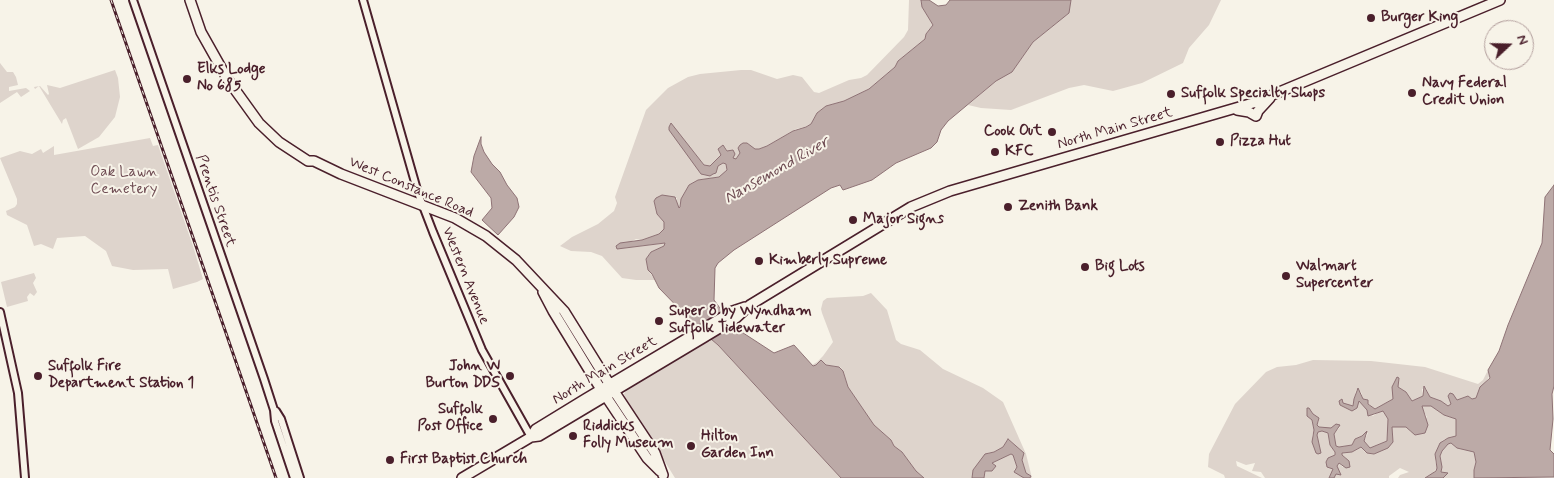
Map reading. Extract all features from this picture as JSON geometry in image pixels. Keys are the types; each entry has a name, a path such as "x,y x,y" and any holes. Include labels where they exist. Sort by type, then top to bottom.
{"main road":[{"name":"West Constance Road","path":"190,0 201,32 228,80 259,123 279,142 308,160 340,174 455,218 486,236 516,260 560,304 647,458 664,476"},
{"name":"North Main Street","path":"462,478 531,437 539,436 608,390 911,207 933,197 1272,96 1500,0"},
{"path":"1230,110 1249,112 1256,116 1258,111 1272,96"}],"street":[{"name":"Prentis Street","path":"133,0 274,410 294,478"},
{"name":"Western Avenue","path":"363,0 423,205 482,350 531,437"},
{"path":"0,312 18,397 24,478"},
{"name":"Prentis Street","path":"274,410 280,419 300,478"}],"green space":[{"path":"909,0 921,0 922,7 933,25 926,34 925,39 898,61 895,67 869,89 844,101 826,106 817,113 811,124 796,129 759,149 754,150 747,143 734,160 725,147 721,155 710,166 704,165 671,124 701,174 716,173 718,166 723,163 726,164 727,168 724,175 698,180 689,185 678,208 677,198 654,201 657,214 664,222 664,229 659,234 642,240 636,239 617,249 666,243 664,246 651,252 646,259 648,270 655,280 622,278 602,256 591,252 571,251 560,246 572,237 598,224 614,211 617,203 615,197 646,110 668,88 688,77 700,74 741,70 751,70 777,79 793,75 802,77 814,92 819,93 849,80 861,78 867,75 904,37 908,30"},
{"path":"1071,0 1221,0 1209,25 1189,48 1183,63 1142,83 1113,91 1084,85 1069,88 1011,110 968,105 996,81 1015,68 1033,42 1069,13"},
{"path":"0,63 7,72 13,72 16,77 18,85 9,87 9,91 26,88 30,91 21,97 17,92 0,103"},
{"path":"115,70 120,97 115,117 99,137 78,149 66,118 62,124 39,86 48,95 47,85 60,88"},
{"name":"Oak Lawn Cemetery","path":"150,138 153,146 158,145 203,279 173,289 168,269 133,270 112,266 106,251 85,236 57,238 53,249 41,244 34,246 27,225 7,215 6,211 15,207 17,199 0,158 20,151 32,154 41,149 43,153 54,146 54,155"},
{"path":"34,273 36,278 33,283 37,292 34,296 30,293 27,297 28,301 7,307 1,282"},
{"path":"871,293 887,310 896,340 901,344 920,350 943,369 983,388 1003,402 1026,454 1032,478 1026,473 1022,460 1024,453 1008,439 1003,447 988,453 973,470 972,478 924,478 916,471 902,452 894,446 891,440 874,425 848,387 840,367 826,365 821,360 816,365 812,365 823,356 833,342 821,309 823,301 827,298 863,296"},
{"path":"712,339 841,478 675,478 624,394 627,389"},
{"path":"1313,360 1371,361 1425,367 1478,384 1483,380 1488,370 1490,375 1480,388 1476,398 1472,399 1468,396 1457,400 1448,396 1451,404 1448,406 1430,397 1426,388 1422,389 1423,396 1412,401 1406,392 1398,387 1399,378 1393,387 1393,399 1375,409 1363,399 1361,392 1356,390 1353,406 1340,405 1350,410 1359,401 1373,416 1383,411 1388,419 1387,441 1373,448 1370,448 1364,441 1368,433 1355,439 1352,445 1336,446 1334,434 1340,427 1331,429 1319,427 1317,425 1319,420 1311,410 1314,430 1312,437 1320,453 1317,435 1318,432 1322,431 1328,433 1330,445 1335,452 1333,471 1329,478 1265,478 1261,472 1252,471 1255,463 1246,465 1236,461 1237,466 1262,478 1225,478 1224,475 1208,467 1209,454 1235,404 1266,372 1277,367 1296,365"},
{"path":"1432,405 1444,415 1456,419 1456,436 1443,440 1435,460 1437,468 1431,475 1425,478 1398,478 1400,475 1409,472 1400,468 1389,478 1334,478 1338,463 1343,467 1346,458 1342,453 1352,452 1361,447 1365,452 1374,454 1393,436 1392,427 1407,427 1411,432 1427,417 1422,406"},
{"path":"1451,443 1457,448 1465,448 1474,452 1476,462 1474,478 1443,478 1440,456 1442,451"},
{"path":"1011,454 1017,467 1014,470 1024,478 984,478 985,471 992,463"}],"water":[{"name":"Nansemond River","path":"921,0 929,0 938,6 946,5 950,0 1071,0 1069,13 1033,42 1012,72 996,81 948,121 941,130 937,142 931,148 896,163 872,180 843,190 840,185 831,188 734,250 718,263 715,268 714,300 734,327 774,353 794,345 813,366 821,360 826,365 839,367 843,371 848,387 874,425 891,440 894,446 902,452 916,471 924,478 841,478 718,345 697,327 659,288 648,270 646,259 651,252 664,246 665,243 617,249 616,246 620,243 642,240 659,234 664,229 664,222 657,214 654,201 656,198 662,195 675,197 679,208 681,199 689,185 698,180 719,177 727,170 726,164 723,163 718,166 716,173 710,176 701,174 669,130 671,123 704,165 710,166 721,155 718,149 723,145 727,151 733,150 735,154 733,158 736,159 740,153 738,148 743,143 759,149 793,131 806,127 811,124 817,113 826,106 844,101 869,89 895,67 898,61 925,39 926,34 933,25 922,7"},
{"path":"481,137 484,152 517,198 519,207 514,217 498,235 482,220 492,208 491,198 471,172 474,156"},
{"path":"1554,185 1554,386 1550,450 1554,454 1554,477 1474,478 1476,462 1474,452 1457,448 1451,443 1442,451 1440,456 1441,472 1448,473 1443,478 1425,478 1436,471 1435,454 1440,443 1456,436 1456,419 1444,415 1431,406 1422,406 1428,425 1425,433 1415,435 1406,427 1392,427 1393,442 1388,448 1374,454 1367,453 1361,447 1352,452 1342,453 1349,461 1350,467 1346,468 1339,463 1337,466 1341,475 1336,474 1334,478 1329,478 1333,469 1327,467 1326,462 1328,458 1335,455 1335,452 1330,445 1328,433 1322,431 1318,432 1317,435 1321,453 1316,453 1312,442 1314,430 1312,420 1307,416 1307,408 1319,418 1317,425 1319,427 1331,428 1336,424 1340,425 1334,434 1336,446 1352,445 1355,439 1367,431 1364,441 1370,448 1387,441 1388,419 1383,411 1368,416 1367,410 1359,401 1357,408 1352,411 1340,405 1339,401 1342,399 1343,403 1353,406 1358,388 1363,399 1368,400 1368,404 1375,409 1393,399 1392,387 1397,377 1399,378 1398,387 1406,392 1412,401 1423,396 1424,386 1430,397 1448,406 1451,404 1448,396 1450,393 1457,400 1468,396 1472,399 1476,398 1480,387 1490,378 1488,370 1499,351 1542,243 1545,197"},
{"path":"1008,439 1024,453 1022,460 1026,473 1031,476 1030,478 1024,478 1014,472 1017,467 1011,454 992,463 996,466 992,471 985,471 984,478 972,478 973,470 985,454 1003,447"}],"railway":[{"path":"111,0 276,478"}],"place":[{"name":"Burger King","path":"1371,18"},
{"name":"Elks Lodge No 685","path":"187,79"},
{"name":"Navy Federal Credit Union","path":"1412,93"},
{"name":"Suffolk Specialty Shops","path":"1171,94"},
{"name":"Cook Out","path":"1052,132"},
{"name":"Pizza Hut","path":"1220,142"},
{"name":"KFC","path":"995,152"},
{"name":"Zenith Bank","path":"1008,207"},
{"name":"Major Signs","path":"853,220"},
{"name":"Kimberly Supreme","path":"759,261"},
{"name":"Big Lots","path":"1085,267"},
{"name":"Walmart Supercenter","path":"1286,276"},
{"name":"Super 8 by Wyndham Suffolk Tidewater","path":"659,321"},
{"name":"Suffolk Fire Department Station 1","path":"38,376"},
{"name":"John W Burton DDS","path":"510,376"},
{"name":"Suffolk Post Office","path":"493,419"},
{"name":"Riddicks Folly Museum","path":"573,436"},
{"name":"Hilton Garden Inn","path":"691,446"},
{"name":"First Baptist Church","path":"390,460"}]}
